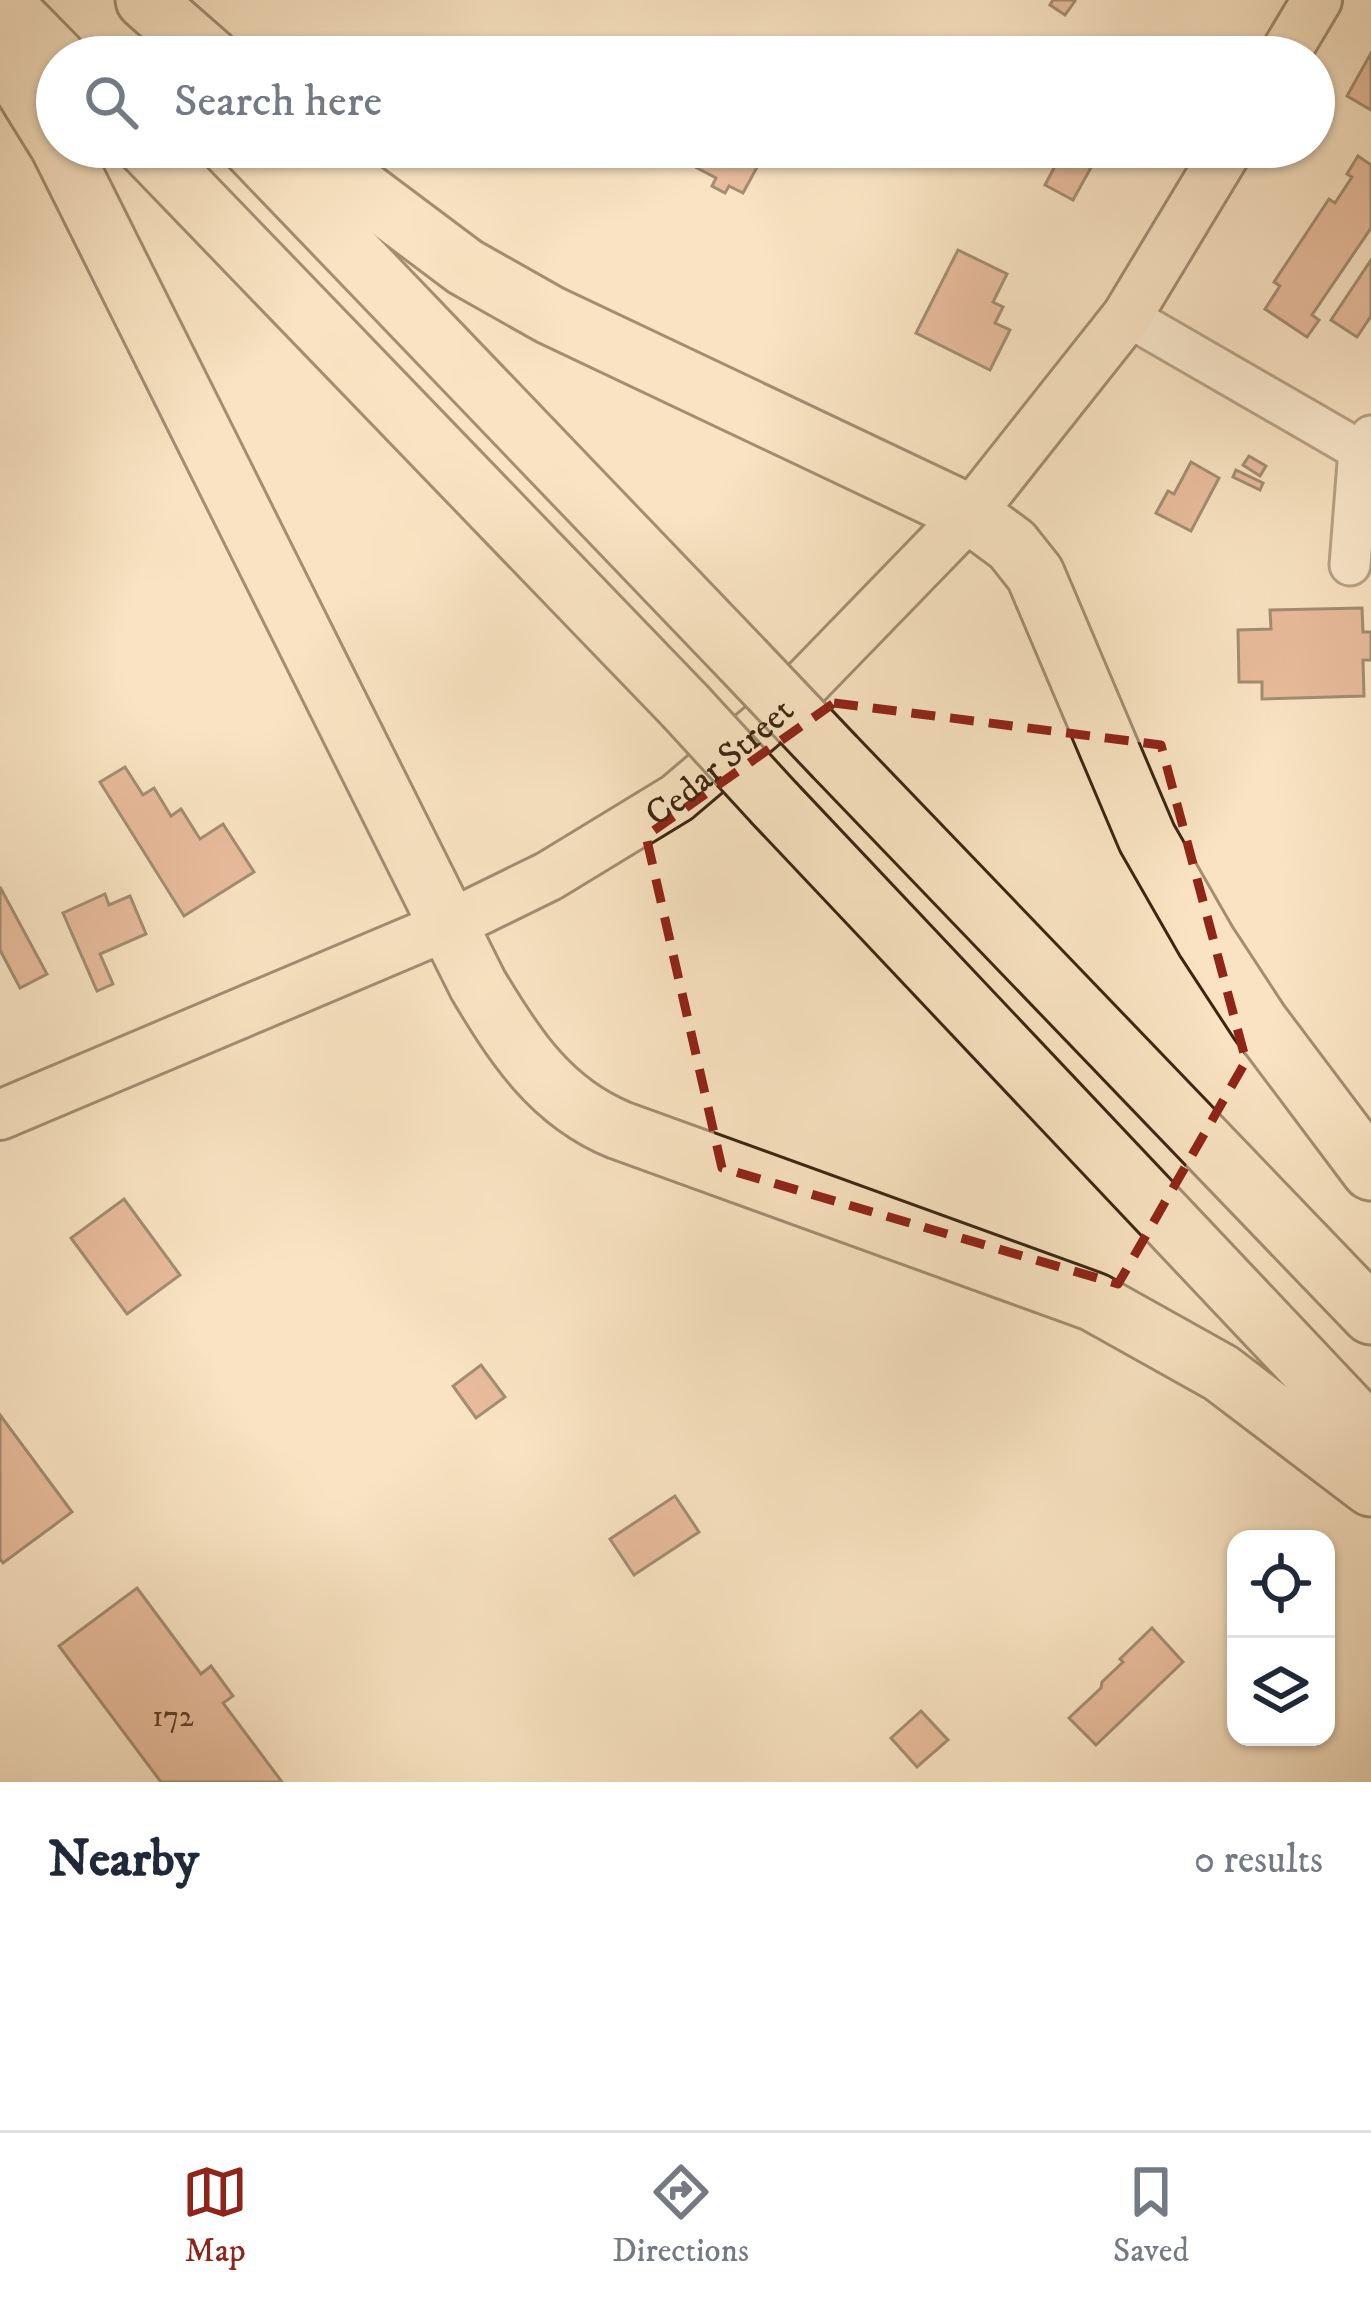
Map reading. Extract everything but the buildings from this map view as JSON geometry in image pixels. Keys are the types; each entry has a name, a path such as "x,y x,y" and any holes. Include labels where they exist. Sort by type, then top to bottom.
{"highway":[{"path":"0,0 36,37"},
{"path":"109,0 144,36"},
{"path":"145,0 186,36"},
{"path":"0,50 36,107"},
{"path":"71,168 478,985 541,1078 595,1120 1094,1302 1221,1372 1371,1487"},
{"path":"166,168 685,706 1371,1435"},
{"path":"271,168 1371,1315"},
{"path":"336,168 465,266 550,315 970,514 1012,545 1035,574 1147,838 1206,941 1259,1022 1371,1171"}],"main road":[{"path":"1296,36 1317,0"},
{"name":"Cedar Street","path":"0,1115 448,925 550,876 676,798 776,715 970,514 1127,316 1216,168"}],"street":[{"path":"1127,316 1365,443 1350,566"}],"highlighted area":[{"path":"834,703 1161,745 1246,1061 1118,1284 722,1168 646,836"}]}
